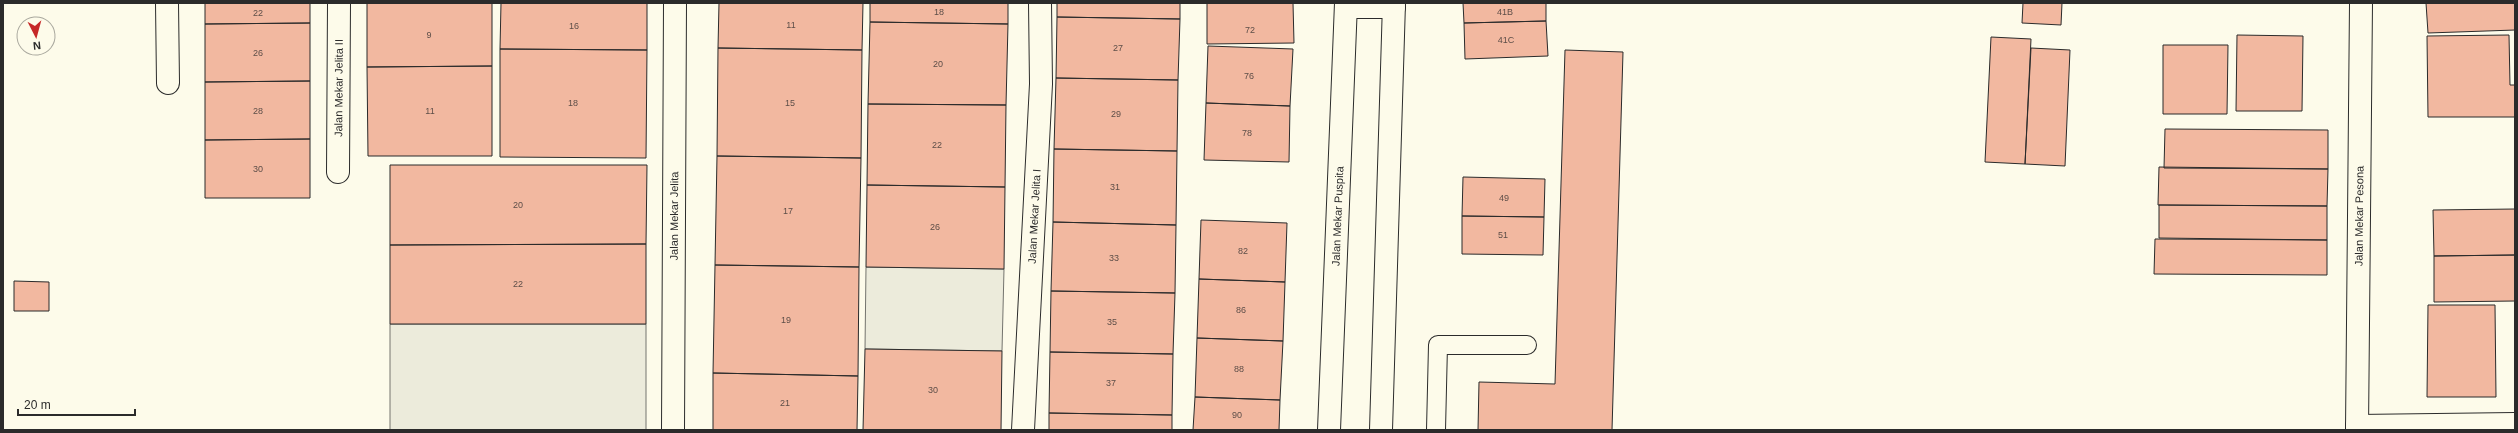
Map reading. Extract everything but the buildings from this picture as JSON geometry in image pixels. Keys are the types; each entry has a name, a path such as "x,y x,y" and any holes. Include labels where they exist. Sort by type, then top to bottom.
{"street":[{"path":"167,3 168,83"},
{"name":"Jalan Mekar Jelita II","path":"338,172 339,3"},
{"name":"Jalan Mekar Jelita","path":"673,430 675,3"},
{"name":"Jalan Mekar Jelita I","path":"1023,430 1040,84 1040,3"},
{"name":"Jalan Mekar Pesona","path":"2357,428 2361,3"},
{"path":"1346,5 1394,5 1381,430"},
{"name":"Jalan Mekar Puspita","path":"1329,430 1346,5"},
{"path":"2357,428 2515,424"}],"lane":[{"path":"1436,430 1438,345 1527,345"}],"shaded area":[{"path":"866,267 1004,269 1002,351 865,349"},
{"path":"390,324 646,324 646,430 390,430"}]}
